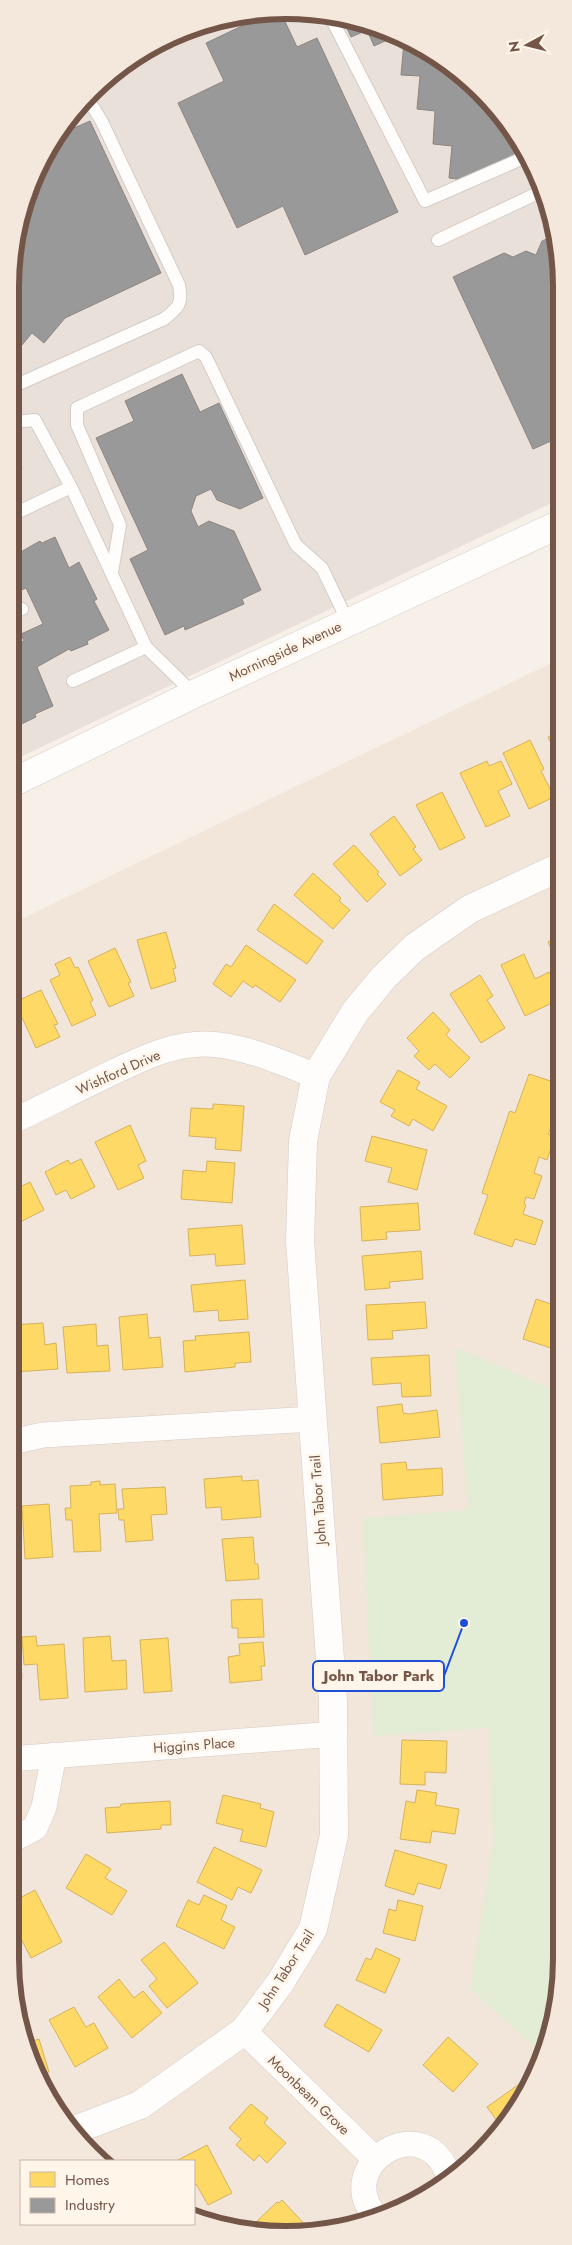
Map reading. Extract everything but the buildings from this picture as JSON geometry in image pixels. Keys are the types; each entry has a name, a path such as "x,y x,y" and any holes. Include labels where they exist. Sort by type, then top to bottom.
{"street":[{"name":"Morningside Avenue","path":"19,780 194,694 553,527"},
{"name":"John Tabor Trail","path":"79,2128 140,2105 244,2031 280,1984 313,1929 334,1835 334,1734 300,1241 303,1141 316,1076 355,1012 384,977 415,947 470,909 553,870"},
{"name":"Wishford Drive","path":"19,1118 133,1063 159,1052 180,1047 217,1044 238,1048 316,1076"},
{"path":"19,1440 43,1434 312,1419"},
{"name":"Higgins Place","path":"19,1758 334,1734"},
{"path":"19,1836 35,1828 44,1807 54,1755"},
{"name":"Moonbeam Grove","path":"244,2031 374,2159"},
{"path":"373,2212 365,2195 364,2182 374,2159 385,2150 399,2144 413,2144 426,2148 438,2156 447,2172"}],"lane":[{"path":"333,23 425,201 521,159"},
{"path":"19,384 164,320 176,310 182,298 179,285 102,122 93,107 89,105"},
{"path":"438,240 537,194"},
{"path":"112,572 120,525 77,425 77,408 199,352 206,357 296,546 322,568 348,622"},
{"path":"19,421 35,420 71,487 146,647 194,694"},
{"path":"19,512 71,487"},
{"path":"73,681 146,647"}],"shaded area":[{"path":"303,19 355,28 404,46 449,74 487,110 508,138 526,168 544,217 553,269 553,502 19,758 19,269 28,217 39,184 55,152 74,123 110,85 152,55 168,46 200,33 251,21"},
{"path":"553,662 553,1976 551,1994 539,2045 526,2077 498,2122 487,2135 449,2171 420,2190 388,2206 355,2217 303,2226 269,2226 234,2221 195,2210 195,2160 110,2160 74,2122 55,2093 39,2061 28,2028 19,1976 19,920"}],"green space":[{"path":"455,1347 553,1390 553,1976 548,2011 537,2050 470,1989 493,1843 489,1728 373,1736 363,1518 468,1510"}],"place":[{"name":"John Tabor Park","path":"464,1623"}]}
